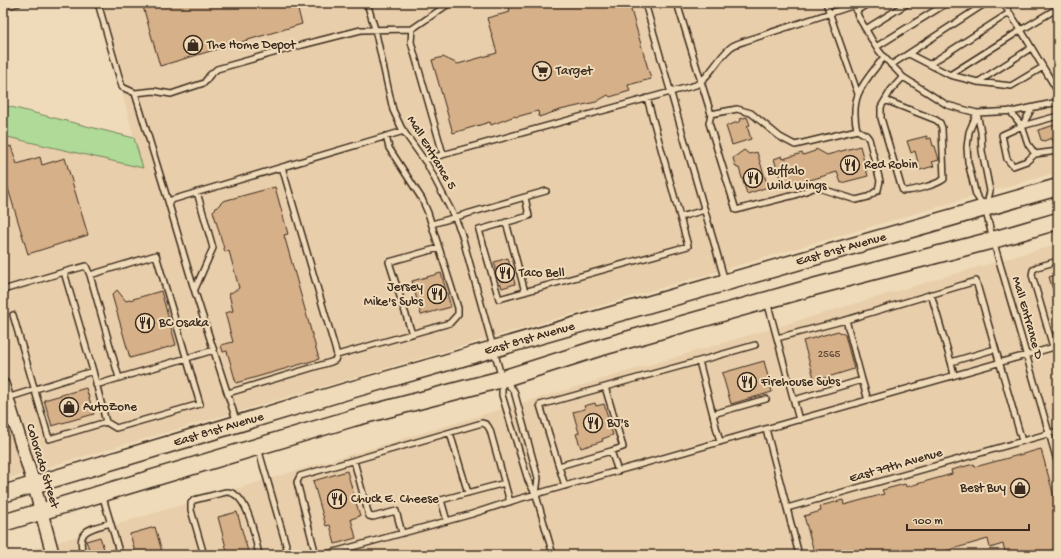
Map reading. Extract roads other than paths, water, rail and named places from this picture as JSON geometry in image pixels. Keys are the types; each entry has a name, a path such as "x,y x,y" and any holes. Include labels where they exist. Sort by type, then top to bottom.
{"highway":[{"name":"East 81st Avenue","path":"3,494 347,391 1058,187"},
{"path":"3,523 353,418 502,379 602,347 767,300 993,240 1058,221"}],"street":[{"name":"Colorado Street","path":"3,385 7,398 9,423 34,485 53,555"}],"lane":[{"path":"3,7 18,3"},
{"path":"98,3 122,87 135,93 154,91 171,94 204,83 210,74 217,70 302,45 362,30 412,28 450,3"},
{"name":"Mall Entrance 5","path":"368,3 393,110 404,131 424,160 450,206 461,232 502,379 502,395 528,480 536,495 554,555"},
{"path":"645,3 725,282"},
{"path":"677,3 711,114 709,123 736,210 795,195 816,187 856,200 868,197 878,190 880,181 869,139 866,135 857,130 795,145 780,137 751,113 737,109 711,114"},
{"path":"826,3 858,94"},
{"path":"424,160 696,85 705,80 718,60 732,46 745,40 869,3"},
{"path":"866,29 908,3"},
{"path":"876,47 947,3"},
{"path":"891,65 986,3"},
{"path":"1003,3 1058,92"},
{"path":"855,6 876,47 884,58 903,77 947,105 976,113 1010,111 1058,102"},
{"path":"950,75 1058,8"},
{"path":"930,64 1009,13"},
{"path":"412,28 411,42 443,154"},
{"path":"978,82 1031,48"},
{"path":"909,54 950,75 978,82 1011,86 1043,67"},
{"path":"857,130 854,117 855,101 863,84 884,58"},
{"path":"885,100 936,120 940,123 942,128 944,179 940,182 903,191 881,118 881,108 885,100 891,90 903,77"},
{"path":"135,93 194,289 238,424"},
{"path":"525,197 529,216 479,230 499,299 688,246 647,98"},
{"path":"1022,126 1032,108"},
{"path":"1010,111 1022,126 1028,144 1035,154"},
{"name":"Mall Entrance D","path":"976,113 969,132 967,146 968,162 976,195 985,208 1058,464"},
{"name":"Mall Entrance D","path":"976,113 982,132 982,151 990,191 985,208"},
{"path":"1058,116 1022,126 1002,135 1007,159 1013,166 1027,161 1035,154 1058,151"},
{"path":"168,201 404,131"},
{"path":"337,355 450,323 458,314 458,308 432,224 422,199 396,161 389,148 386,136"},
{"path":"228,393 331,362 335,360 337,355 282,168"},
{"path":"432,224 546,191"},
{"path":"194,289 213,248 197,192"},
{"path":"680,217 704,210"},
{"path":"506,222 525,292"},
{"path":"412,334 389,262 439,248"},
{"path":"64,272 93,371 106,422 116,428 200,404 156,255 90,275"},
{"path":"323,555 447,521 1056,346 1032,276 1033,270 1037,267 1058,261"},
{"path":"3,290 86,266 90,275 119,378"},
{"path":"777,338 846,320 976,280 1022,441"},
{"path":"931,294 954,376"},
{"path":"767,300 799,420"},
{"path":"13,315 49,439 106,422"},
{"path":"846,320 868,400"},
{"path":"565,486 540,405 755,345"},
{"path":"96,385 214,350"},
{"path":"951,362 995,350"},
{"path":"699,361 720,442"},
{"path":"7,398 93,371"},
{"name":"Mall Entrance 5","path":"502,379 514,391 538,478 536,495"},
{"path":"794,400 862,380"},
{"path":"559,466 623,447 605,387"},
{"path":"713,414 766,399"},
{"path":"316,555 298,486 298,478 300,476 482,424 489,426 510,502"},
{"path":"766,430 788,508 799,555"},
{"name":"East 79th Avenue","path":"788,508 1058,431"},
{"path":"450,433 468,493"},
{"path":"258,447 289,555"},
{"path":"611,451 618,471"},
{"path":"354,461 369,516 373,517 396,511 402,533"},
{"path":"447,521 441,500 505,483"},
{"path":"204,555 191,510 191,502 226,492 232,492 239,497 246,507 260,555"},
{"path":"102,494 120,555"},
{"path":"83,554 80,543 82,535 90,529 110,523"}],"place":[{"name":"The Home Depot","path":"193,45"},
{"name":"Target","path":"542,71"},
{"name":"Red Robin","path":"850,165"},
{"name":"Buffalo Wild Wings","path":"753,178"},
{"name":"Taco Bell","path":"505,273"},
{"name":"Jersey Mike's Subs","path":"437,294"},
{"name":"BC Osaka","path":"145,323"},
{"name":"Firehouse Subs","path":"747,382"},
{"name":"AutoZone","path":"69,407"},
{"name":"BJ's","path":"593,423"},
{"name":"Best Buy","path":"1020,488"},
{"name":"Chuck E. Cheese","path":"337,499"}]}
